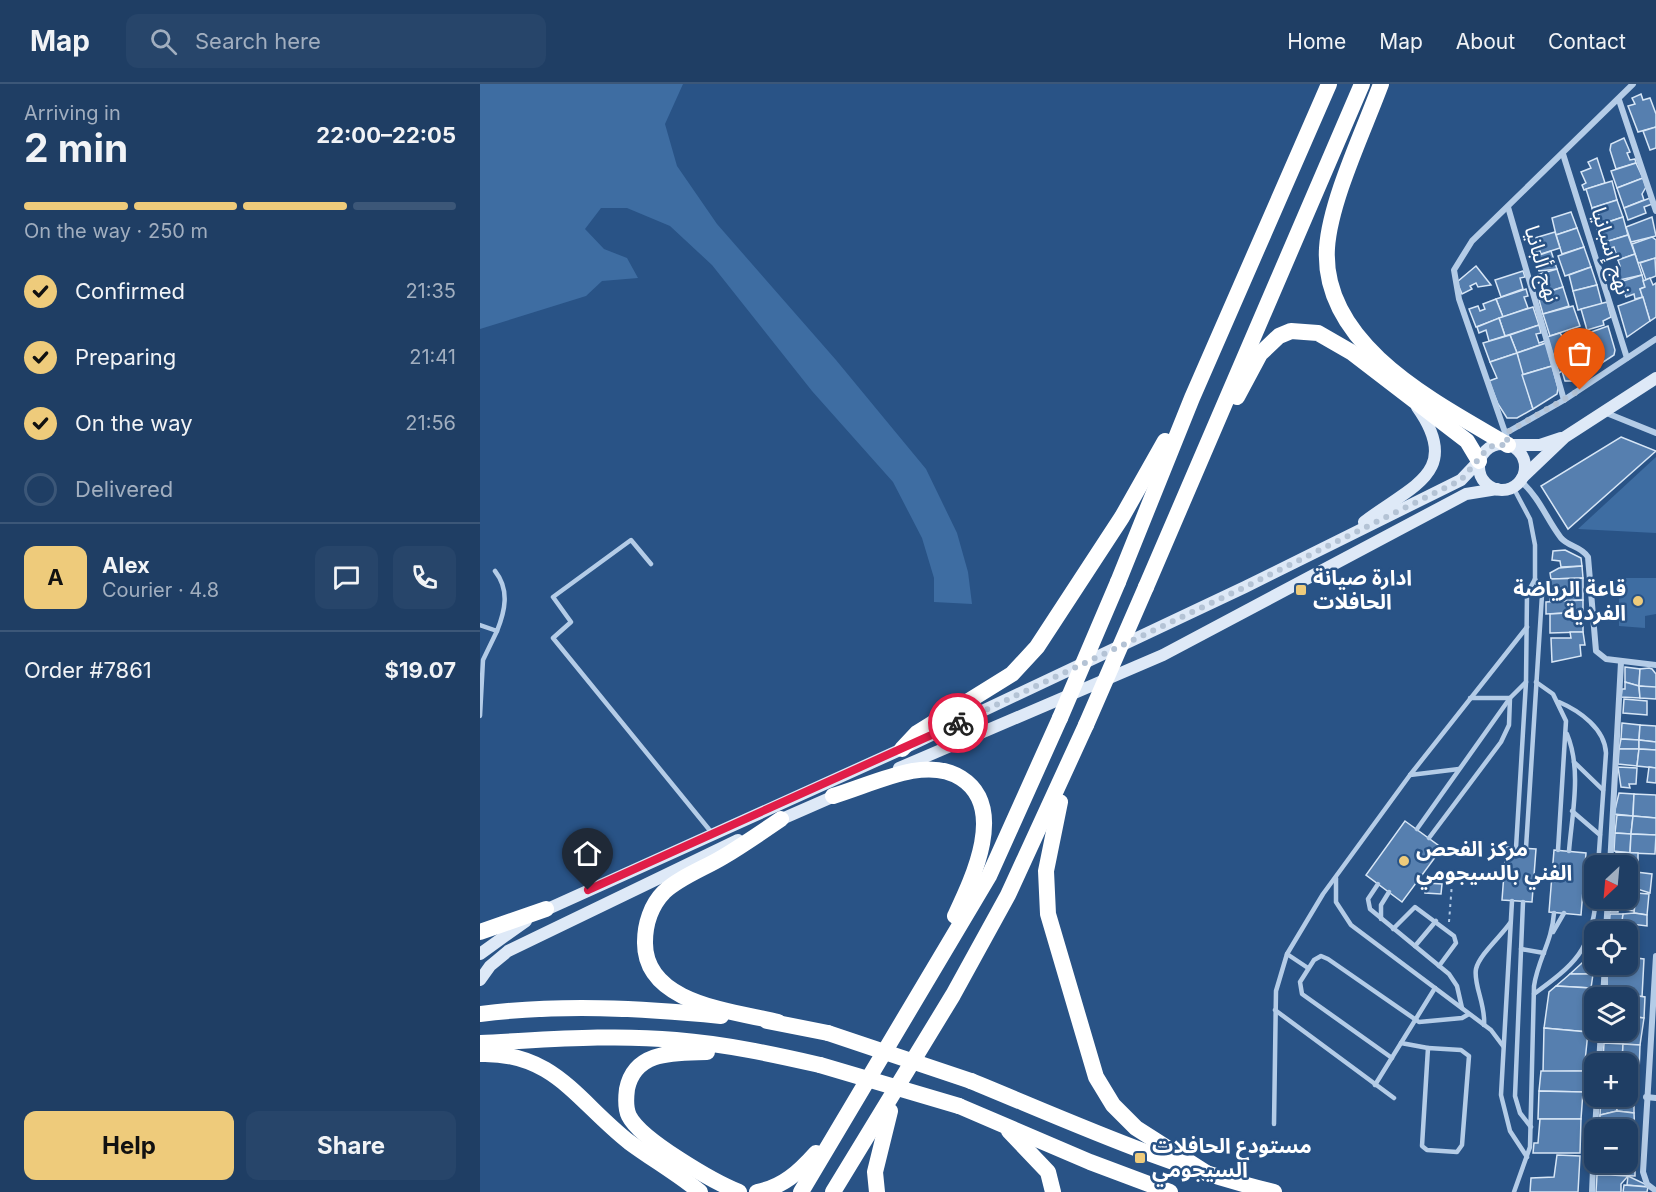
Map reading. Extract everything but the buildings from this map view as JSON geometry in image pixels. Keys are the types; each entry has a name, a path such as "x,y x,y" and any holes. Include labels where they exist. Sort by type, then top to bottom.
{"highway":[{"path":"801,1192 989,876 1060,718 1192,398 1329,84"},
{"path":"833,1192 953,995 1008,895 1086,725 1362,84"},
{"path":"1381,84 1332,221 1327,249 1329,273 1336,301 1351,328 1377,358 1462,418 1507,439"},
{"path":"1201,456 1215,441 1260,354 1279,336 1291,331 1318,333 1332,339 1467,441 1479,461"},
{"path":"902,749 917,733 1012,674 1037,647 1122,517 1177,418 1192,398"},
{"path":"1070,760 1048,857 1046,900 1051,928 1090,1062 1104,1092 1124,1117 1150,1138 1208,1174"},
{"path":"833,796 912,771 933,770 951,772 968,782 978,795 983,811 983,832 975,867 937,955 931,975"},
{"path":"781,819 664,893 648,920 645,940 652,971 670,990 686,998 828,1033 971,1081 1128,1145 1208,1174 1274,1192"},
{"path":"480,932 546,909"},
{"path":"483,1014 572,1008 622,1008 778,1022"},
{"path":"480,1043 617,1037 677,1040 756,1051 820,1065 959,1106 1090,1162 1170,1192"},
{"path":"739,1192 704,1175 641,1131 629,1116 626,1098 629,1080 637,1067 651,1057 670,1053 756,1051"},
{"path":"480,1054 519,1056 559,1077 630,1142 700,1192"},
{"path":"877,1192 875,1172 893,1095"},
{"path":"757,1192 773,1189 791,1178 842,1122"},
{"path":"999,1122 1040,1161 1048,1172 1053,1192"}],"main road":[{"path":"480,980 490,966 508,951 781,819 1163,655 1466,494 1497,489 1518,482 1565,437 1656,378"},
{"path":"1339,540 1420,482 1434,462 1436,442 1427,421 1413,401"},
{"path":"480,954 499,938 546,909 902,749 1461,480 1487,449 1494,445 1507,439 1540,445 1565,437"},
{"path":"1507,439 1523,458 1518,482"},
{"path":"1479,461 1480,476 1490,487 1497,489"}],"street":[{"path":"1633,84 1472,241 1459,258 1454,279 1507,439 1656,339"},
{"path":"1619,100 1656,211"},
{"name":"نهج إسبانيا","path":"1563,154 1627,358"},
{"name":"نهج ألبانيا","path":"1508,207 1564,400"},
{"path":"1603,412 1656,433"},
{"path":"1518,482 1541,503 1563,540 1580,549 1588,557 1594,645 1606,659 1656,665"},
{"path":"1611,855 1621,662"},
{"path":"1656,956 1643,1172 1647,1184 1656,1191"},
{"path":"1646,1097 1656,1098"},
{"path":"1592,1192 1593,1173"}],"lane":[{"path":"1518,482 1533,528 1534,579 1542,595 1526,848"},
{"path":"651,564 631,540 553,597 571,622 553,638 712,833"},
{"path":"480,716 482,659 497,631 506,600 502,580 495,571"},
{"path":"1516,848 1525,708 1527,594 1534,579"},
{"path":"480,625 497,631"},
{"path":"1274,1124 1277,981 1287,954 1310,914 1410,775 1527,627"},
{"path":"1416,829 1510,698 1526,682"},
{"path":"1536,682 1553,694 1559,702 1566,721 1558,850"},
{"path":"1470,698 1510,698"},
{"path":"1429,838 1501,742 1509,725 1510,698"},
{"path":"1559,702 1578,713 1601,734 1606,747 1599,855"},
{"path":"1525,708 1534,708"},
{"path":"1566,732 1574,762 1569,851"},
{"path":"1574,762 1603,790"},
{"path":"1410,775 1460,769"},
{"path":"1572,811 1600,835"},
{"path":"1337,876 1335,894 1344,918 1484,1025 1496,1035 1503,1047"},
{"path":"1378,884 1370,895 1368,904 1381,919 1439,966 1457,986 1462,1008"},
{"path":"1381,919 1381,905 1389,892"},
{"path":"1512,901 1500,1088 1503,1107 1513,1138 1527,1157"},
{"path":"1523,902 1515,1096 1520,1113 1531,1127"},
{"path":"1393,929 1415,907 1446,929 1456,938 1456,943 1439,966"},
{"path":"1534,994 1570,967 1584,949 1592,928 1595,909"},
{"path":"1552,933 1554,913"},
{"path":"1514,1192 1527,1157 1531,1127 1534,994 1538,969 1552,933 1564,913"},
{"path":"1484,1025 1484,1006 1476,977 1476,967 1511,920"},
{"path":"1415,946 1436,921"},
{"path":"1521,949 1544,953"},
{"path":"1287,954 1308,968"},
{"path":"1392,1058 1302,994 1300,982 1317,958 1325,957 1415,1020 1426,1023 1462,1018 1469,1014"},
{"path":"1375,1084 1435,988"},
{"path":"1275,1010 1394,1098"},
{"path":"1401,1043 1428,1048 1461,1050 1469,1056 1462,1145 1457,1152 1427,1150 1422,1146 1428,1048"}],"path":[{"path":"1446,929 1450,917 1452,883"}],"shaded area":[{"path":"480,84 683,84 665,124 677,166 717,224 836,360 926,469 957,533 968,572 972,604 934,602 934,578 922,538 893,482 812,391 712,265 670,226 627,208 601,208 585,229 604,249 627,258 638,278 602,281 586,296 480,329"},
{"path":"1656,457 1656,533 1578,529"},
{"name":"قاعة الرياضة الفردية","path":"1626,578 1656,578 1656,614 1645,616 1645,628 1619,626 1619,587 1625,584"}],"way so far":[{"path":"958,723 1245,587 1461,480 1487,449 1494,445 1508,445 1506,433 1580,390"}],"place":[{"name":"ادارة صيانة الحافلات","path":"1301,590"},
{"name":"قاعة الرياضة الفردية","path":"1638,601"},
{"name":"مركز الفحص الفني بالسيجومي","path":"1404,861"},
{"name":"مستودع الحافلات السيجومي","path":"1140,1158"}],"route":[{"path":"588,890 958,723"}]}
